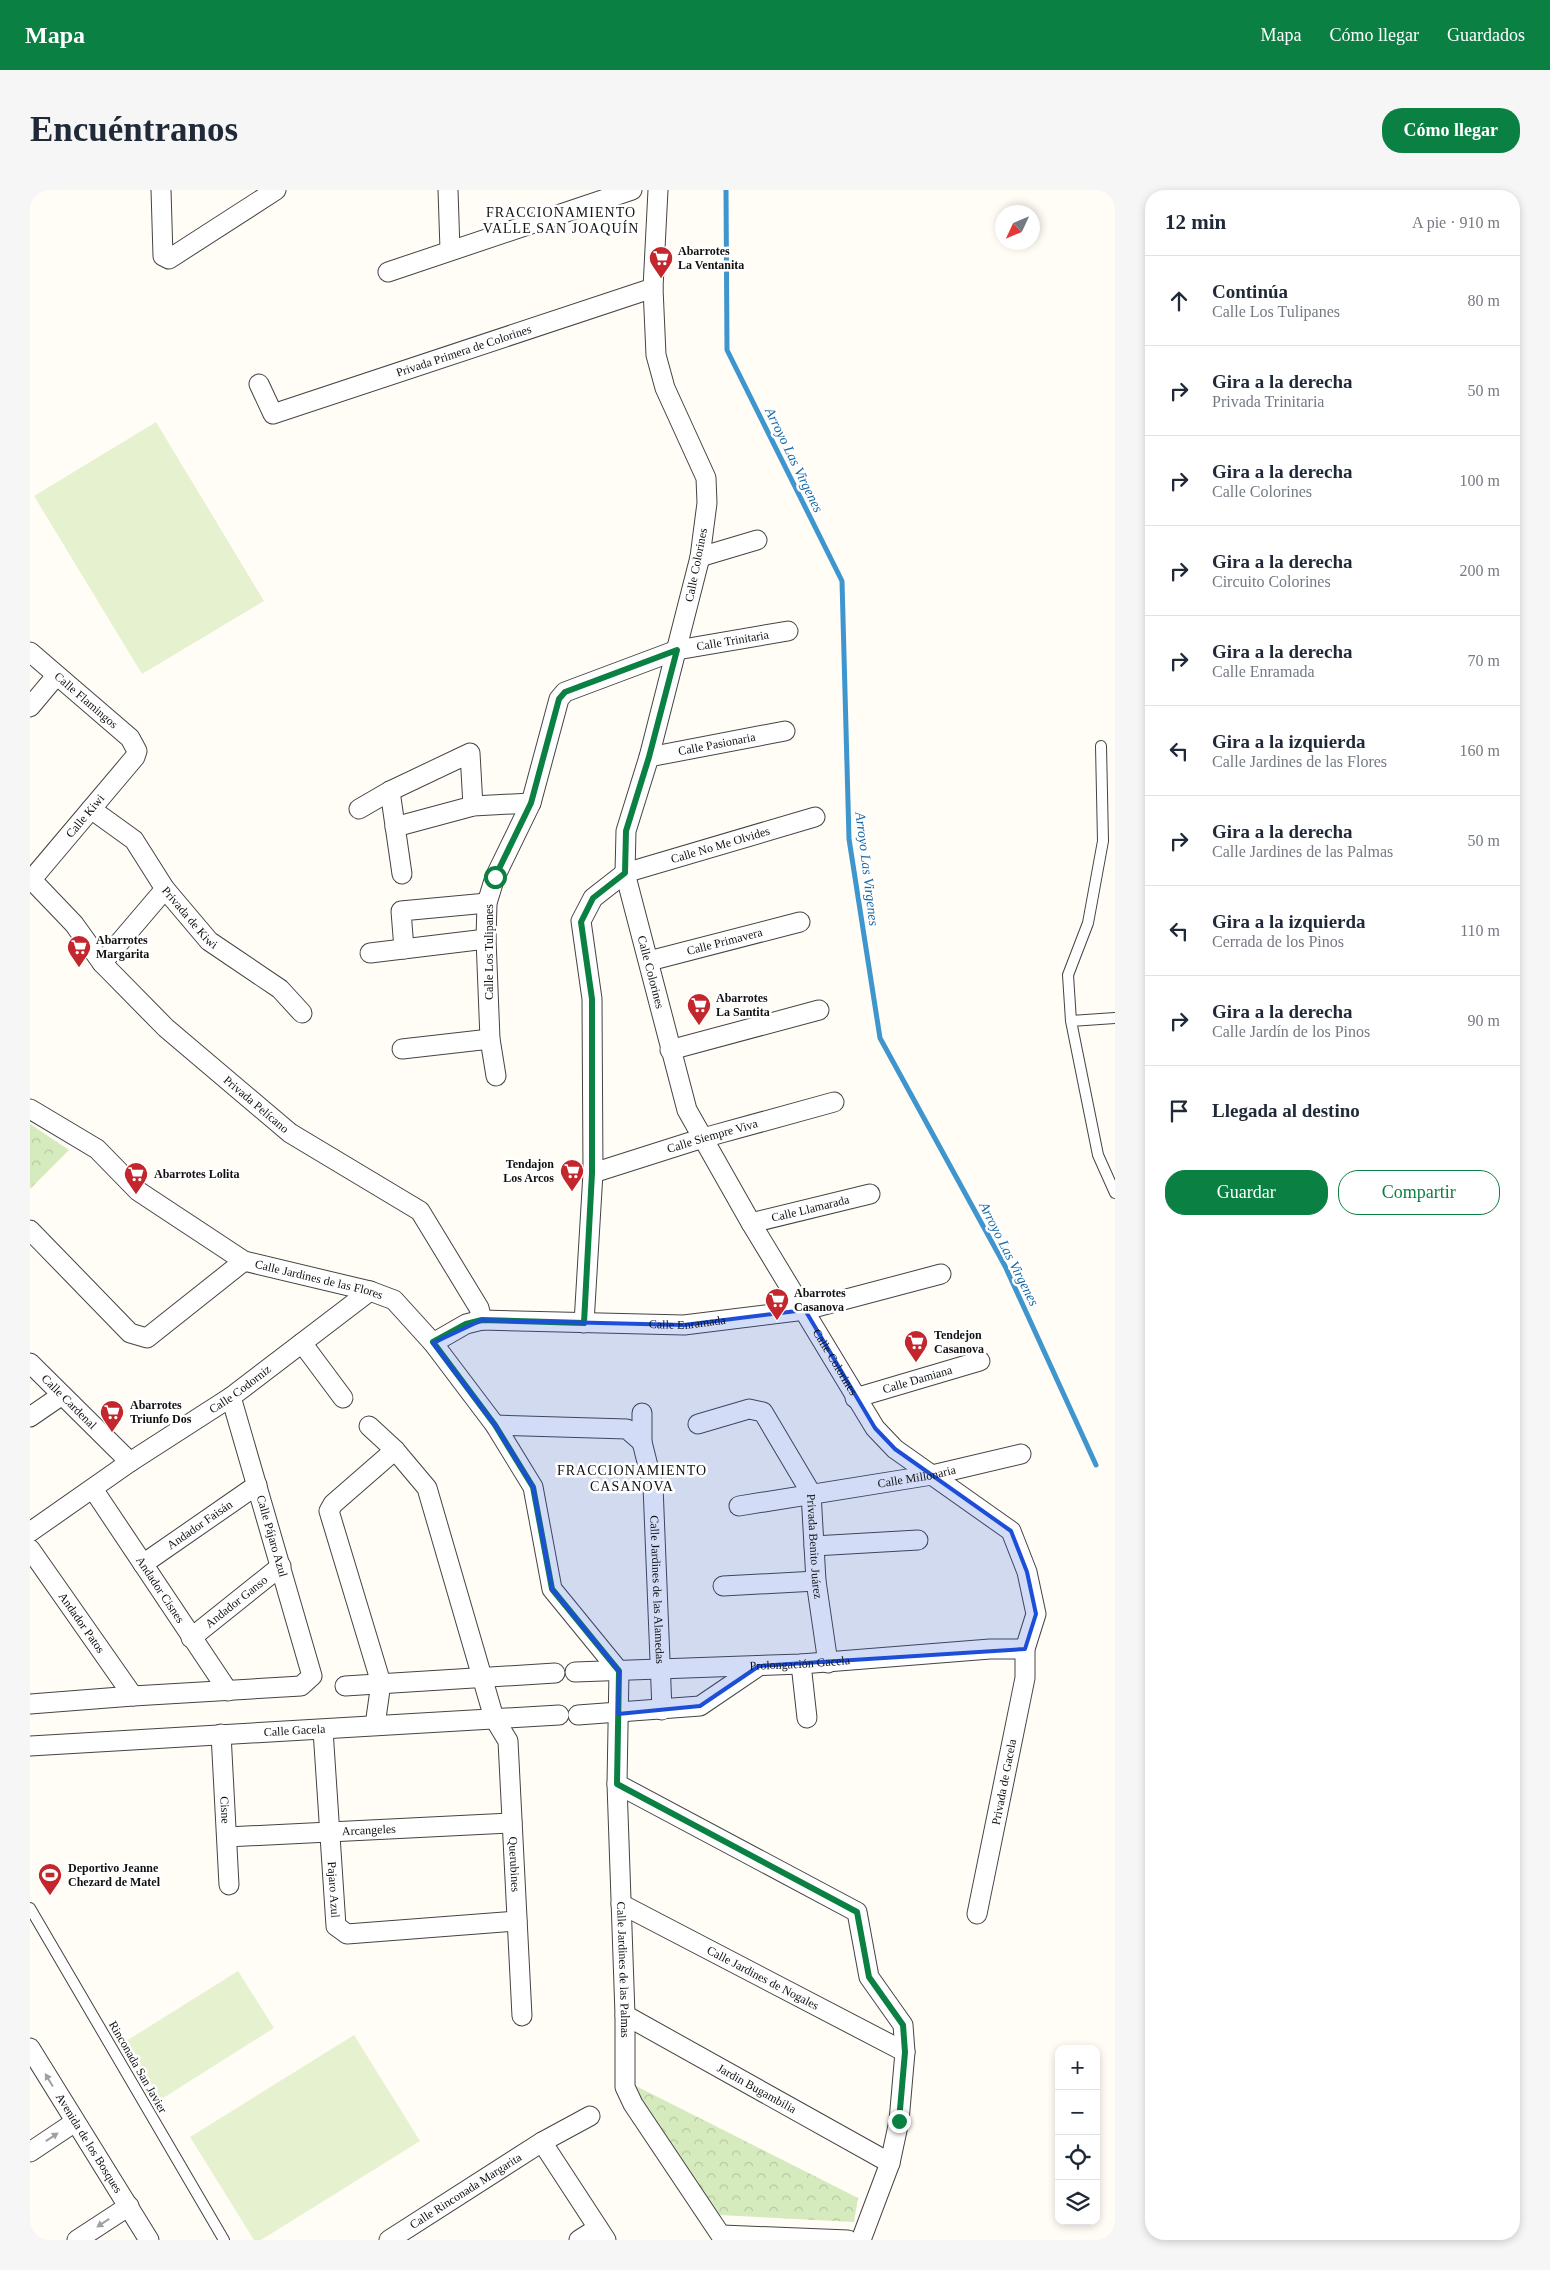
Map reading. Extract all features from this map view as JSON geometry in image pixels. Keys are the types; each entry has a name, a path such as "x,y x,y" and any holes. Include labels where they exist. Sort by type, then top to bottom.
{"street":[{"path":"161,190 163,256 169,259 276,190"},
{"path":"448,190 450,250"},
{"path":"388,272 632,190"},
{"name":"Calle Colorines","path":"658,190 653,288 656,355 665,388 706,478 707,503 700,557 649,757 626,831 625,873 687,1110 751,1223 805,1310 855,1398 875,1428 895,1449 1012,1531 1027,1572 1036,1614 1025,1649"},
{"name":"Privada Primera de Colorines","path":"259,384 273,414 653,288"},
{"path":"700,557 757,540"},
{"name":"Calle Trinitaria","path":"565,692 677,650 788,631"},
{"name":"Calle Flamingos","path":"30,652 130,738 137,751"},
{"path":"30,707 56,676"},
{"name":"Calle Los Tulipanes","path":"496,1076 490,1039 486,939 487,903 495,877 531,803 559,699 565,692"},
{"name":"Calle Pasionaria","path":"649,757 785,731"},
{"name":"Calle Kiwi","path":"31,879 135,757 137,751"},
{"path":"359,809 390,791 470,753 473,806"},
{"path":"390,791 402,874"},
{"path":"395,827 473,806 531,803"},
{"name":"Privada de Kiwi","path":"91,809 134,840 165,889 209,941 280,989 302,1013"},
{"name":"Calle No Me Olvides","path":"625,873 816,817"},
{"path":"584,1323 592,1173 592,999 581,922 593,898 625,873"},
{"name":"Privada Pelícano","path":"31,879 74,924 102,963 166,1028 290,1133 420,1211 479,1308 482,1320"},
{"path":"102,963 165,889"},
{"path":"404,949 401,911 487,903"},
{"name":"Calle Primavera","path":"649,961 800,922"},
{"path":"370,953 486,939"},
{"path":"670,1050 819,1010"},
{"path":"402,1049 490,1039"},
{"name":"Calle Siempre Viva","path":"592,1173 703,1138 834,1102"},
{"name":"Calle Jardines de las Flores","path":"30,1109 97,1149 138,1192 244,1261 370,1292 394,1300 433,1342 495,1425 533,1487 552,1589 619,1671"},
{"name":"Calle Llamarada","path":"751,1223 870,1194"},
{"path":"30,1230 130,1333 147,1338 244,1261"},
{"name":"Calle Enramada","path":"433,1342 466,1324 482,1320 684,1325 805,1310 941,1274"},
{"name":"Calle Codorniz","path":"30,1532 130,1462 230,1397 370,1292"},
{"path":"302,1343 344,1398"},
{"name":"Calle Damiana","path":"855,1398 980,1360"},
{"name":"Calle Cardenal","path":"30,1363 130,1462"},
{"path":"30,1417 62,1395"},
{"name":"Calle Pájaro Azul","path":"228,1691 301,1686 312,1676 230,1397"},
{"name":"Privada Benito Juárez","path":"698,1424 749,1409 763,1412 811,1494 816,1581 828,1663"},
{"name":"Calle Jardines de las Alamedas","path":"642,1412 642,1442 653,1486 662,1710"},
{"path":"495,1425 627,1429 642,1442"},
{"name":"Querubines","path":"369,1426 394,1450 428,1488 494,1718 508,1741 522,2016"},
{"path":"375,1725 381,1683 329,1511 333,1504 394,1450"},
{"name":"Calle Millonaria","path":"739,1506 932,1475 1021,1454"},
{"name":"Andador Faisán","path":"143,1564 257,1485"},
{"name":"Andador Cisnes","path":"93,1489 228,1691"},
{"path":"814,1546 918,1540"},
{"name":"Andador Patos","path":"30,1549 132,1696"},
{"name":"Andador Ganso","path":"191,1638 281,1566"},
{"path":"723,1586 816,1581"},
{"name":"Prolongación Gacela","path":"575,1672 828,1663 990,1649 1025,1649"},
{"name":"Privada de Gacela","path":"977,1914 1025,1678 1025,1649"},
{"path":"801,1664 807,1718"},
{"path":"578,1715 618,1714 700,1706 759,1666"},
{"name":"Calle Jardines de las Palmas","path":"619,1671 617,1784 625,2015 625,2088 633,2104 723,2238"},
{"path":"345,1686 482,1676 555,1673"},
{"path":"32,1701 228,1691"},
{"name":"Calle Gacela","path":"30,1746 221,1734 323,1730 558,1714"},
{"name":"Pajaro Azul","path":"323,1730 336,1926 347,1934 517,1921"},
{"name":"Cisne","path":"221,1734 229,1886"},
{"path":"617,1784 857,1912 869,1977 903,2025 905,2052 899,2121 890,2163 861,2240"},
{"name":"Arcangeles","path":"227,1837 330,1830 512,1823"},
{"name":"Calle Jardines de Nogales","path":"621,1904 905,2052"},
{"name":"Jardin Bugambilia","path":"625,2015 890,2163"},
{"name":"Avenida de los Bosques","path":"30,2048 149,2240"},
{"name":"Calle Rinconada Margarita","path":"389,2240 542,2142 590,2116"},
{"path":"30,2152 75,2122"},
{"path":"542,2142 602,2234 578,2240"},
{"path":"77,2240 129,2206"},
{"path":"723,2238 848,2240"}],"lane":[{"path":"1101,746 1103,841 1088,922 1068,975 1071,1021 1098,1155 1115,1193"},
{"path":"1071,1021 1115,1018"},
{"name":"Rinconada San Javier","path":"30,1908 224,2240"}],"highlighted area":[{"path":"805,1310 875,1428 895,1449 1011,1531 1027,1572 1036,1614 1025,1649 759,1666 700,1706 618,1714 619,1671 552,1589 533,1487 495,1425 433,1343 482,1320 684,1325"}],"green space":[{"path":"156,422 264,601 142,674 34,496"},
{"path":"30,1124 69,1150 30,1189"},
{"path":"238,1971 274,2028 160,2100 123,2043"},
{"path":"354,2035 420,2141 261,2240 254,2240 190,2137"},
{"path":"632,2084 858,2198 854,2222 719,2215"}],"waterway":[{"name":"Arroyo Las Virgenes","path":"726,190 727,350 842,581 849,839 880,1038 1005,1266 1096,1465"}],"place":[{"name":"Abarrotes La Ventanita","path":"661,279"},
{"name":"Abarrotes Margarita","path":"79,968"},
{"name":"Abarrotes La Santita","path":"699,1026"},
{"name":"Tendajon Los Arcos","path":"572,1192"},
{"name":"Abarrotes Lolita","path":"136,1195"},
{"name":"Abarrotes Casanova","path":"777,1321"},
{"name":"Tendejon Casanova","path":"916,1363"},
{"name":"Abarrotes Triunfo Dos","path":"112,1433"},
{"name":"Deportivo Jeanne Chezard de Matel","path":"50,1896"}],"district":[{"name":"FRACCIONAMIENTO VALLE SAN JOAQUÍN","path":"561,220"},
{"name":"FRACCIONAMIENTO CASANOVA","path":"632,1478"}],"route":[{"path":"495,877 531,803 559,699 565,692 677,650 649,757 626,831 625,873 593,898 581,922 592,999 592,1173 584,1323 482,1320 466,1324 433,1342 495,1425 533,1487 552,1589 619,1671 617,1784 857,1912 869,1977 903,2025 905,2052 899,2121"}]}
